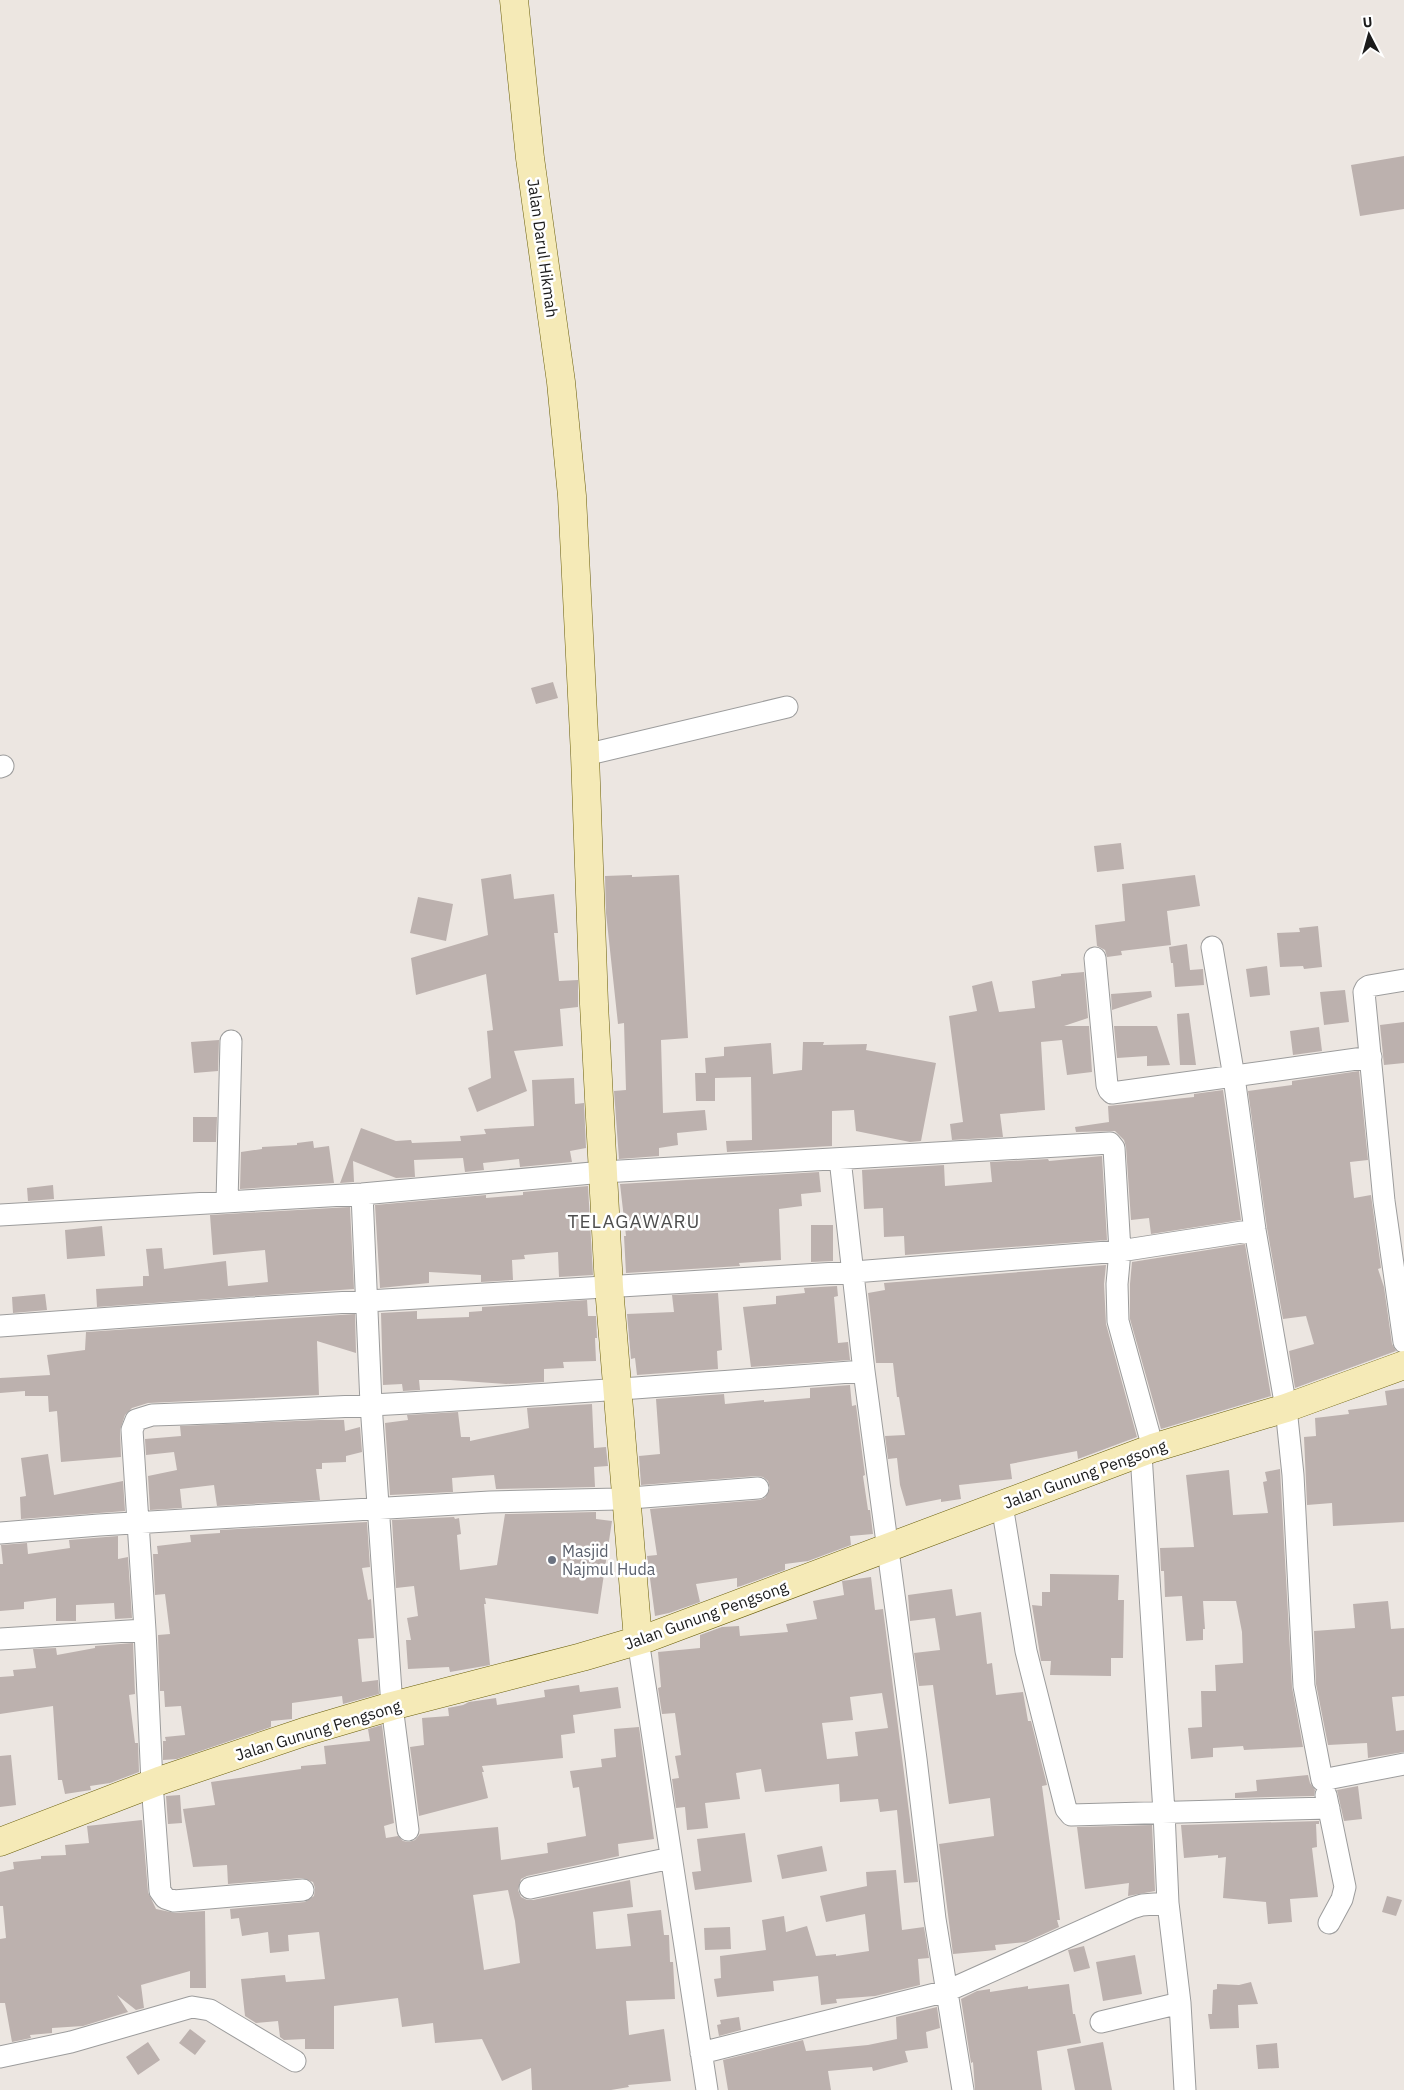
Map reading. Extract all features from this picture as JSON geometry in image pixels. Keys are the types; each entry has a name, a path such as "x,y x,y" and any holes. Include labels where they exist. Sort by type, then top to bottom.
{"street":[{"name":"Jalan Darul Hikmah","path":"514,0 530,158 560,373 572,496 609,1287 638,1640"},
{"path":"585,755 787,707"},
{"path":"1212,948 1234,1077 1255,1230 1286,1408 1293,1475 1304,1686 1344,1887 1342,1900 1329,1924"},
{"path":"1095,958 1108,1090 1117,1093 1371,1057"},
{"path":"1404,980 1375,984 1364,990 1384,1200 1404,1342"},
{"path":"227,1202 231,1042"},
{"path":"0,1215 362,1194 604,1172 1110,1143 1114,1148 1120,1251 1118,1321 1147,1451 1168,1902 1180,2003 1185,2090"},
{"path":"840,1159 864,1371 928,1847 935,1918 963,2090"},
{"path":"362,1194 371,1404 392,1706 408,1830"},
{"path":"0,1326 368,1301 854,1272 1120,1251 1255,1230"},
{"name":"Jalan Gunung Pengsong","path":"0,1842 152,1783 304,1732 392,1706 582,1657 638,1640 888,1549 1147,1451 1286,1408 1404,1365"},
{"path":"303,1890 174,1901 165,1898 160,1891 152,1783 146,1630 137,1524 132,1430 134,1423 140,1418 152,1415 287,1410 864,1371"},
{"path":"0,1533 490,1502 626,1498 758,1488"},
{"path":"1002,1505 1026,1651 1067,1811 1070,1815 1329,1808"},
{"path":"0,1639 146,1630"},
{"path":"638,1640 707,2090"},
{"path":"1322,1780 1404,1764"},
{"path":"530,1888 671,1858"},
{"path":"701,2053 947,1991 1132,1908 1168,1902"},
{"path":"1101,2022 1180,2003"},
{"path":"0,2057 72,2042 176,2010 192,2008 210,2010 295,2062"}],"building":[{"path":"1404,156 1404,209 1360,216 1351,165"},
{"path":"553,682 558,698 536,704 531,688"},
{"path":"1121,843 1124,869 1097,872 1094,846"},
{"path":"511,874 514,899 554,894 558,933 554,933 559,981 578,980 578,1007 560,1009 563,1046 514,1051 527,1091 477,1112 468,1088 491,1078 487,1031 493,1030 486,974 416,995 411,958 488,935 481,879"},
{"path":"632,875 632,877 679,875 688,1038 661,1040 663,1113 705,1110 707,1130 677,1133 678,1145 659,1148 659,1156 619,1159 614,1091 626,1090 624,1023 618,1024 606,913 605,876"},
{"path":"1195,875 1200,906 1167,911 1171,945 1121,951 1122,955 1107,957 1105,950 1097,946 1095,925 1125,921 1122,884"},
{"path":"418,897 453,904 446,941 410,933"},
{"path":"1318,926 1322,967 1304,969 1303,966 1280,967 1277,933 1300,932 1299,928"},
{"path":"1187,944 1190,970 1203,969 1204,985 1175,987 1173,963 1171,963 1169,947"},
{"path":"1267,966 1270,995 1250,997 1246,969"},
{"path":"1084,972 1088,1018 1064,1026 1089,1026 1092,1072 1067,1075 1062,1040 1041,1042 1045,1110 1000,1114 1003,1137 952,1140 950,1124 963,1122 949,1016 977,1011 972,986 992,981 999,1012 1035,1008 1032,981 1061,976 1061,974"},
{"path":"1345,990 1349,1022 1324,1025 1320,992"},
{"path":"1151,991 1152,997 1112,1010 1111,994"},
{"path":"1189,1013 1196,1065 1180,1065 1177,1014"},
{"path":"1404,1022 1404,1063 1384,1065 1380,1025"},
{"path":"1114,1026 1157,1026 1170,1065 1147,1066 1147,1056 1117,1058"},
{"path":"1319,1027 1322,1051 1293,1055 1290,1031"},
{"path":"219,1040 218,1071 194,1073 191,1042"},
{"path":"803,1042 824,1042 823,1045 867,1044 866,1050 936,1063 921,1141 910,1142 856,1131 854,1110 832,1111 832,1146 727,1152 726,1141 752,1140 751,1077 715,1078 715,1101 696,1101 695,1073 706,1073 705,1058 724,1056 724,1047 771,1043 773,1074 802,1070"},
{"path":"1359,1071 1368,1160 1350,1162 1354,1198 1371,1195 1381,1268 1378,1269 1384,1287 1392,1344 1396,1351 1295,1388 1289,1351 1314,1344 1306,1316 1283,1319 1267,1228 1248,1091 1292,1085 1292,1081"},
{"path":"574,1078 575,1104 584,1103 586,1148 570,1151 572,1162 520,1167 519,1159 483,1163 484,1170 465,1172 463,1158 414,1160 415,1177 396,1178 353,1161 354,1182 340,1183 361,1128 396,1141 411,1140 412,1143 461,1141 460,1136 486,1134 484,1129 534,1126 532,1080"},
{"path":"1223,1090 1241,1220 1151,1234 1149,1218 1131,1220 1124,1140 1115,1131 1076,1132 1075,1127 1109,1122 1108,1106 1194,1097 1194,1094"},
{"path":"193,1117 217,1117 216,1142 193,1142"},
{"path":"313,1141 314,1148 329,1146 334,1183 240,1189 241,1152 262,1149 262,1147 297,1145 297,1143"},
{"path":"1102,1156 1107,1240 905,1255 904,1236 884,1237 883,1208 864,1209 862,1170 944,1165 945,1186 992,1182 990,1162 1048,1159 1049,1161"},
{"path":"819,1172 821,1192 801,1194 802,1206 779,1209 781,1260 739,1263 740,1266 626,1273 624,1236 626,1236 620,1184"},
{"path":"53,1185 54,1199 28,1201 27,1188"},
{"path":"588,1186 593,1275 559,1277 558,1252 524,1255 525,1259 512,1260 513,1280 481,1282 481,1275 429,1272 429,1283 380,1288 375,1205 486,1195 486,1198 523,1195 523,1192"},
{"path":"350,1207 354,1289 97,1307 96,1289 143,1286 143,1276 149,1276 146,1249 162,1248 164,1269 226,1261 228,1286 268,1282 265,1250 213,1255 210,1215"},
{"path":"811,1225 833,1225 833,1261 811,1262"},
{"path":"102,1226 105,1256 67,1259 65,1230"},
{"path":"1245,1244 1271,1396 1161,1429 1130,1319 1132,1262"},
{"path":"1106,1265 1104,1284 1106,1324 1137,1437 1078,1459 1077,1451 1010,1464 1012,1479 959,1485 961,1499 941,1502 941,1499 906,1506 900,1485 897,1458 888,1459 885,1436 905,1435 899,1397 897,1397 893,1363 876,1363 868,1293 885,1290 884,1283"},
{"path":"837,1286 838,1296 834,1297 838,1343 848,1342 850,1360 751,1367 743,1307 776,1304 776,1296 805,1293 804,1288"},
{"path":"718,1293 722,1350 717,1351 718,1369 637,1375 635,1358 631,1359 627,1314 674,1312 672,1295"},
{"path":"45,1294 47,1310 13,1313 12,1297"},
{"path":"587,1300 588,1316 596,1316 596,1361 563,1362 564,1368 544,1369 544,1382 506,1384 419,1380 420,1390 403,1391 402,1384 383,1385 381,1313 417,1311 417,1319 469,1317 469,1312 482,1311 482,1307"},
{"path":"355,1314 356,1353 317,1341 319,1395 148,1403 132,1408 125,1415 120,1430 121,1457 61,1462 57,1411 49,1412 48,1396 25,1396 25,1391 0,1393 0,1378 50,1375 47,1355 85,1350 86,1332"},
{"path":"850,1385 852,1406 856,1405 865,1475 863,1476 873,1534 850,1536 851,1545 808,1561 785,1564 785,1570 741,1586 737,1587 737,1578 696,1584 700,1602 655,1616 647,1556 657,1555 650,1509 759,1500 765,1498 770,1488 768,1481 763,1477 757,1476 641,1485 639,1456 660,1454 656,1399 724,1394 725,1404 764,1400 764,1402 810,1398 810,1388"},
{"path":"1404,1388 1404,1522 1333,1526 1332,1503 1307,1505 1304,1437 1316,1436 1315,1418 1349,1414 1348,1410 1387,1405 1385,1391"},
{"path":"592,1404 594,1448 606,1447 608,1466 594,1467 595,1487 496,1489 494,1475 452,1478 453,1492 390,1495 385,1423 408,1420 407,1415 458,1412 461,1437 470,1437 470,1441 529,1428 527,1408"},
{"path":"344,1420 345,1431 360,1427 362,1452 346,1456 346,1462 322,1463 322,1469 316,1469 320,1500 217,1506 214,1485 180,1489 182,1508 150,1510 148,1476 177,1470 174,1452 146,1455 145,1439 181,1436 180,1426"},
{"path":"48,1454 54,1495 123,1481 125,1511 21,1519 20,1497 26,1496 21,1458"},
{"path":"1280,1469 1292,1687 1303,1747 1244,1750 1243,1746 1213,1748 1213,1757 1191,1759 1188,1728 1202,1727 1201,1691 1216,1691 1215,1665 1243,1663 1242,1632 1236,1601 1203,1601 1205,1629 1203,1629 1203,1640 1186,1641 1182,1596 1165,1597 1164,1571 1161,1571 1160,1548 1194,1547 1186,1475 1229,1470 1233,1515 1268,1513 1263,1482 1267,1481 1265,1472"},
{"path":"596,1512 596,1519 612,1521 598,1614 485,1598 490,1665 450,1672 449,1667 408,1669 406,1640 411,1640 407,1618 418,1616 414,1586 396,1588 392,1520 459,1518 461,1534 457,1535 460,1570 497,1565 505,1514"},
{"path":"367,1522 370,1567 362,1568 368,1600 371,1599 374,1638 358,1639 362,1682 378,1680 379,1694 343,1704 342,1696 292,1703 292,1719 271,1721 271,1727 177,1759 163,1760 163,1741 166,1741 165,1737 185,1735 181,1706 165,1707 164,1691 160,1691 158,1635 170,1634 165,1594 155,1595 153,1554 158,1554 157,1546 191,1542 190,1535 220,1533 220,1530"},
{"path":"118,1536 118,1559 128,1557 132,1618 115,1619 114,1603 76,1605 76,1621 56,1621 56,1598 24,1602 24,1609 0,1611 0,1564 3,1564 1,1545 27,1543 28,1554 70,1548 69,1540"},
{"path":"1050,1574 1119,1575 1118,1600 1124,1600 1123,1658 1111,1658 1111,1676 1050,1675 1051,1661 1041,1661 1032,1605 1042,1606 1042,1592 1050,1592"},
{"path":"871,1577 875,1610 883,1609 918,1882 904,1883 897,1810 880,1812 878,1799 840,1802 839,1784 765,1792 761,1769 736,1773 740,1799 705,1803 708,1828 687,1830 685,1807 676,1808 672,1779 679,1778 675,1756 681,1755 675,1713 662,1714 658,1688 661,1687 658,1652 700,1648 700,1635 722,1627 739,1626 740,1636 788,1632 786,1624 817,1619 813,1601 844,1595 842,1581","holes":["882,1693 888,1728 855,1732 858,1756 827,1759 822,1723 853,1720 850,1697"]},
{"path":"952,1589 956,1616 981,1612 987,1664 992,1663 996,1695 1023,1692 1028,1721 1031,1721 1047,1785 1042,1786 1060,1920 1057,1920 1059,1927 1026,1942 995,1945 996,1950 953,1954 939,1844 994,1836 990,1798 949,1804 933,1685 919,1686 914,1653 940,1650 935,1618 910,1621 908,1595"},
{"path":"1388,1601 1391,1629 1404,1628 1404,1696 1392,1697 1396,1731 1404,1730 1404,1752 1368,1758 1367,1743 1328,1745 1316,1684 1314,1631 1355,1628 1353,1604"},
{"path":"133,1643 135,1694 129,1695 135,1743 138,1743 139,1772 110,1783 90,1786 91,1790 65,1794 62,1780 58,1780 53,1706 0,1714 0,1677 14,1676 13,1670 36,1668 33,1649 56,1648 57,1655 95,1648 95,1646"},
{"path":"579,1685 580,1692 618,1687 621,1708 573,1715 575,1733 561,1735 563,1758 482,1766 488,1798 419,1816 410,1747 424,1745 422,1718 449,1716 448,1708 469,1702 496,1698 497,1705 545,1697 544,1690"},
{"path":"382,1725 394,1823 384,1826 386,1838 398,1836 403,1841 409,1842 415,1840 420,1834 498,1827 501,1860 548,1853 547,1843 586,1836 579,1787 573,1788 570,1771 602,1767 601,1759 616,1757 614,1729 639,1727 654,1839 618,1844 619,1856 527,1876 521,1879 518,1890 521,1897 533,1900 630,1880 633,1907 593,1912 596,1949 631,1946 627,1914 661,1910 664,1935 669,1935 670,1962 673,1962 675,1999 626,2001 629,2035 664,2029 671,2081 628,2085 629,2087 611,2090 532,2090 531,2068 502,2081 482,2039 435,2043 433,2023 402,2027 398,1998 334,2006 334,2049 305,2049 305,2039 284,2040 280,2037 278,2021 256,2023 245,2016 241,1979 285,1975 286,1982 325,1979 319,1932 288,1935 289,1951 270,1953 268,1932 242,1936 239,1918 231,1919 230,1909 305,1902 314,1896 315,1888 313,1882 302,1878 228,1884 227,1865 193,1867 183,1809 215,1805 211,1782 301,1769 301,1766 326,1764 324,1746 370,1741 368,1729","holes":["508,1890 515,1921 520,1963 484,1970 473,1895"]},
{"path":"11,1755 16,1805 0,1807 0,1756"},
{"path":"1308,1775 1310,1783 1315,1790 1314,1796 1235,1798 1235,1793 1257,1791 1256,1780"},
{"path":"1358,1786 1362,1819 1344,1821 1337,1790"},
{"path":"180,1795 182,1823 168,1824 166,1796"},
{"path":"142,1820 148,1892 156,1909 175,1913 205,1911 206,1988 190,1988 190,1971 141,1985 144,2008 136,2010 117,1995 128,2012 83,2026 52,2028 52,2033 30,2035 31,2038 12,2042 5,2003 0,2003 0,1939 6,1938 3,1906 0,1906 0,1872 14,1869 13,1862 41,1859 41,1856 66,1855 65,1845 89,1843 87,1826"},
{"path":"1319,1821 1319,1824 1316,1824 1317,1847 1312,1848 1318,1897 1290,1899 1292,1922 1268,1924 1266,1902 1223,1898 1226,1857 1218,1858 1218,1855 1184,1858 1181,1825"},
{"path":"1152,1825 1155,1891 1128,1896 1129,1883 1085,1889 1077,1827"},
{"path":"745,1833 752,1882 695,1890 692,1872 701,1871 697,1839"},
{"path":"822,1846 827,1871 782,1879 777,1855"},
{"path":"896,1870 902,1930 924,1927 929,1958 918,1959 920,1985 875,1996 836,1999 837,2003 821,2005 818,1976 773,1981 774,1991 717,1997 714,1979 721,1978 720,1956 766,1950 762,1920 784,1916 786,1932 807,1926 816,1956 836,1954 836,1956 869,1951 865,1914 826,1922 820,1896 867,1886 866,1872"},
{"path":"1387,1896 1402,1900 1396,1916 1382,1912"},
{"path":"730,1927 731,1949 705,1950 704,1928"},
{"path":"1084,1946 1090,1968 1074,1972 1068,1950"},
{"path":"1135,1955 1142,1994 1103,2001 1096,1962"},
{"path":"1251,1982 1258,2004 1238,2005 1239,2028 1210,2029 1208,2014 1212,2014 1213,1990 1217,1989 1217,1984 1239,1985"},
{"path":"1069,1984 1073,2014 1075,2014 1081,2043 1037,2051 1042,2090 975,2090 973,2062 971,2063 961,1999 977,1991 990,1989 990,1992 1028,1986 1028,1989"},
{"path":"937,2007 940,2028 926,2032 928,2048 905,2051 908,2062 873,2071 872,2067 828,2071 831,2090 728,2090 723,2060 803,2040 806,2051 868,2045 897,2039 896,2017"},
{"path":"739,2017 741,2030 719,2036 717,2025 721,2024 720,2020"},
{"path":"190,2029 206,2041 195,2055 179,2043"},
{"path":"148,2042 160,2060 138,2075 126,2057"},
{"path":"1103,2042 1112,2090 1075,2090 1067,2049"},
{"path":"1277,2043 1279,2068 1258,2069 1256,2045"}],"place":[{"name":"Masjid Najmul Huda","path":"552,1560"}],"district":[{"name":"TELAGAWARU","path":"634,1221"}]}
